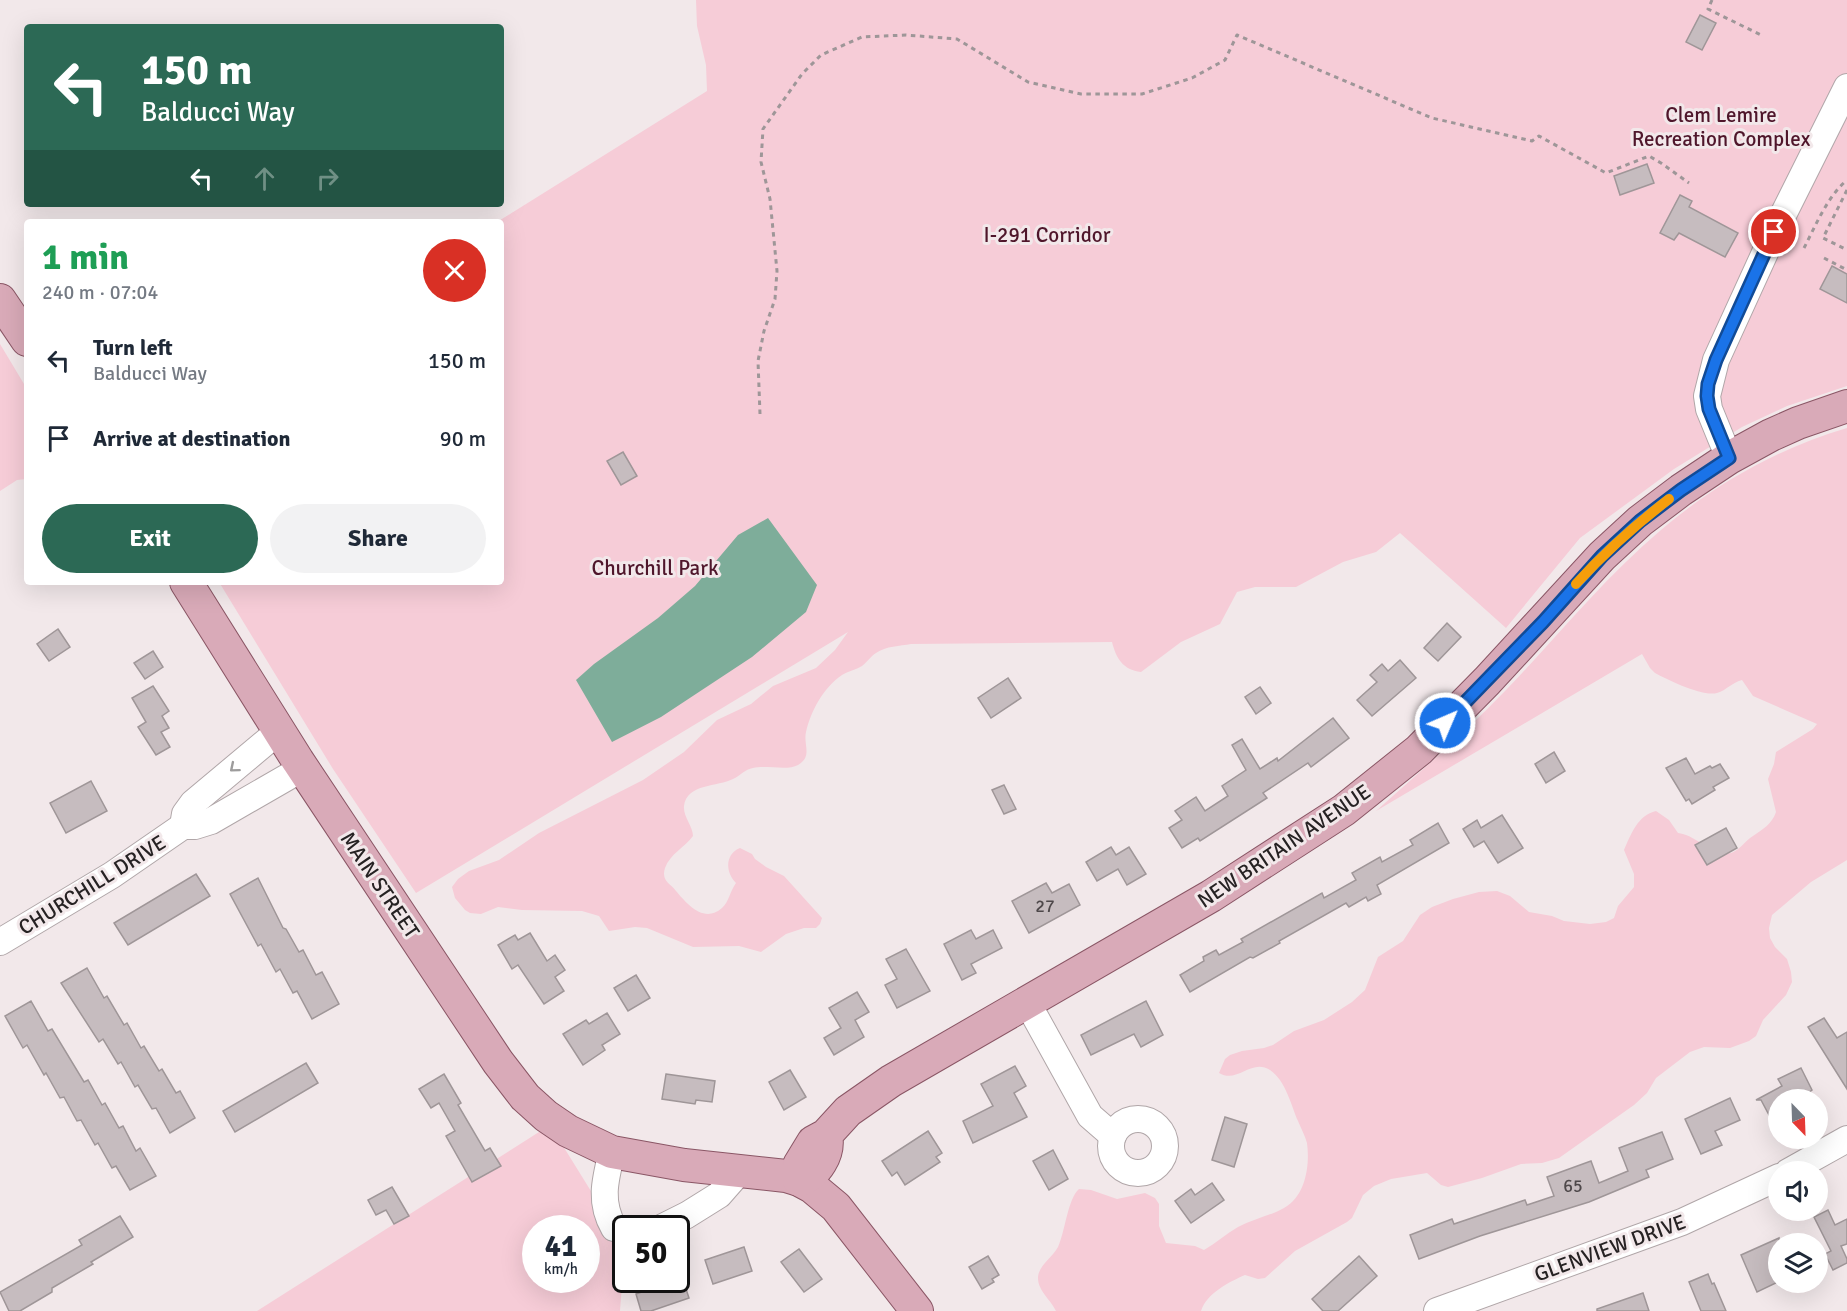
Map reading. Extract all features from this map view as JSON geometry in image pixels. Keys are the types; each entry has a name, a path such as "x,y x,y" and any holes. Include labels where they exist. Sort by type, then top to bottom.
{"main road":[{"path":"0,300 24,336"},
{"name":"NEW BRITAIN AVENUE","path":"799,1180 813,1174 827,1151 826,1134 848,1111 891,1081 1211,896 1344,810 1419,750 1503,664 1602,556 1648,515 1729,458 1770,435 1847,406"},
{"name":"MAIN STREET","path":"188,585 303,768 511,1080 525,1097 562,1127 612,1152 684,1165 771,1174 799,1180 812,1187 836,1207 917,1311"}],"street":[{"path":"1729,458 1709,409 1707,396 1716,360 1774,232 1847,87"},
{"name":"CHURCHILL DRIVE","path":"183,826 185,814 193,802 279,731"},
{"name":"CHURCHILL DRIVE","path":"0,942 112,875 183,826 195,826 211,821 303,768"},
{"path":"1026,1002 1090,1116 1113,1136"},
{"path":"1808,1161 1847,1139"},
{"path":"612,1152 604,1197 607,1215 612,1224"},
{"path":"687,1215 719,1195 740,1171"},
{"name":"GLENVIEW DRIVE","path":"1437,1311 1682,1222 1768,1182"}],"path":[{"path":"1712,0 1708,9 1763,36"},
{"path":"760,414 758,361 775,299 777,271 770,198 761,162 763,129 802,74 820,55 862,37 906,34 957,39 1028,82 1081,94 1142,94 1192,78 1225,60 1237,35 1431,118 1532,141 1539,136 1606,172 1649,156 1689,183"},
{"path":"1804,248 1833,195 1847,180"},
{"path":"1847,190 1823,238 1847,250"},
{"path":"1824,258 1847,270"}],"green space":[{"path":"696,0 1847,0 1847,386 1787,406 1742,427 1674,469 1580,538 1506,628 1400,533 1376,552 1343,562 1296,587 1255,587 1237,592 1220,624 1181,642 1141,672 1129,669 1121,662 1112,642 911,644 880,651 862,666 835,680 824,693 808,724 805,737 807,750 803,762 789,768 750,769 727,782 697,789 686,799 684,810 693,836 670,859 664,872 667,881 685,901 702,913 709,914 722,908 736,883 728,869 729,859 740,848 752,854 766,867 784,876 822,918 816,928 804,928 786,934 761,952 739,946 693,947 647,928 635,927 609,931 599,916 582,911 522,910 498,907 481,914 470,913 455,898 452,887 458,879 469,871 499,860 539,833 643,780 684,752 717,720 751,704 773,686 816,668 835,650 848,632 416,893 333,769 221,585 504,585 504,219 502,219 707,91 706,65 697,26"},
{"path":"0,344 24,384 24,479 17,480 0,491"},
{"path":"1847,428 1847,860 1811,882 1772,915 1769,928 1770,938 1787,959 1792,982 1786,995 1763,1020 1756,1036 1730,1048 1704,1047 1690,1052 1656,1078 1647,1093 1634,1105 1559,1158 1542,1163 1521,1164 1448,1187 1441,1185 1427,1173 1391,1179 1374,1186 1363,1195 1352,1218 1347,1222 1295,1251 1265,1278 1258,1279 1245,1275 1226,1285 1208,1299 1201,1311 1056,1311 1040,1287 1038,1278 1043,1266 1058,1247 1069,1207 1079,1189 1091,1190 1117,1199 1145,1193 1155,1198 1159,1204 1159,1226 1166,1243 1195,1246 1204,1250 1238,1227 1279,1211 1291,1203 1302,1188 1305,1179 1308,1152 1306,1140 1287,1094 1276,1075 1263,1067 1226,1076 1219,1073 1225,1059 1242,1051 1273,1045 1294,1031 1324,1020 1352,1002 1365,990 1378,957 1403,941 1420,915 1432,907 1453,899 1479,892 1497,891 1510,896 1529,912 1552,916 1564,921 1590,924 1606,922 1614,918 1618,906 1634,887 1634,874 1624,850 1636,826 1650,813 1656,811 1669,820 1678,833 1691,837 1718,852 1725,853 1737,850 1770,823 1776,812 1768,779 1776,752 1813,729 1817,724 1753,696 1742,680 1711,694 1668,680 1650,668 1642,654 1376,811 1490,706 1600,588 1661,530 1703,497 1749,469 1797,446"},
{"path":"550,1125 612,1225 612,1293 621,1293 620,1311 257,1311"}],"shaded area":[{"path":"768,518 817,585 806,612 752,657 661,717 612,742 576,680 594,664 658,618 695,586 738,535"}],"building":[{"path":"1700,15 1716,23 1702,50 1686,42"},
{"path":"1647,164 1654,183 1620,195 1614,176"},
{"path":"1680,195 1692,201 1689,207 1738,233 1725,257 1679,233 1674,240 1660,233"},
{"path":"1832,266 1847,274 1847,303 1820,289"},
{"path":"623,452 637,476 621,485 607,461"},
{"path":"1447,623 1461,637 1438,661 1424,648"},
{"path":"58,629 70,647 49,661 37,644"},
{"path":"153,651 163,667 145,679 134,663"},
{"path":"1400,660 1416,678 1372,716 1357,700 1377,682 1370,675 1382,664 1388,671"},
{"path":"1008,678 1021,698 991,718 978,698"},
{"path":"153,686 169,711 162,716 169,728 161,732 170,747 156,755 138,727 146,722 132,698"},
{"path":"1260,687 1271,703 1256,714 1245,697"},
{"path":"1333,718 1349,738 1311,767 1308,763 1263,793 1267,798 1200,841 1198,838 1182,848 1169,828 1182,820 1175,811 1196,797 1205,811 1228,796 1222,786 1246,770 1232,745 1242,739 1260,769 1277,758 1278,761"},
{"path":"1554,752 1565,771 1546,783 1535,764"},
{"path":"1686,758 1695,774 1710,766 1712,768 1720,764 1729,778 1713,787 1715,790 1692,804 1689,799 1686,801 1666,768"},
{"path":"91,781 107,811 66,833 50,803"},
{"path":"1004,785 1016,809 1004,814 992,790"},
{"path":"1502,815 1523,848 1498,863 1484,841 1474,847 1463,829 1477,820 1481,828"},
{"path":"1438,823 1449,843 1377,885 1381,894 1368,901 1366,897 1349,907 1346,903 1279,941 1280,943 1253,958 1250,957 1190,992 1180,975 1204,961 1203,957 1216,950 1219,955 1243,942 1241,939 1322,893 1324,898 1356,880 1352,873 1380,857 1382,862 1413,845 1410,840"},
{"path":"1726,828 1737,848 1707,865 1695,845"},
{"path":"1111,847 1116,855 1129,847 1146,874 1127,885 1118,869 1097,881 1086,862"},
{"path":"196,874 210,896 128,945 114,923"},
{"path":"258,878 283,928 286,929 299,952 303,950 316,975 322,972 339,1004 312,1019 297,991 293,993 280,969 276,972 261,944 258,946 230,894"},
{"path":"1046,883 1052,893 1069,884 1080,905 1029,933 1012,901"},
{"path":"971,930 976,939 993,930 1002,948 971,964 976,973 962,980 944,944"},
{"path":"530,933 547,961 555,955 565,970 555,977 564,991 544,1004 518,965 512,969 498,945 515,935 518,940"},
{"path":"906,949 930,991 897,1008 885,985 897,979 886,959"},
{"path":"87,968 104,998 107,996 124,1025 127,1023 141,1048 144,1046 159,1071 162,1069 176,1093 180,1091 195,1118 170,1133 156,1108 152,1109 138,1085 135,1087 121,1062 118,1064 103,1039 99,1042 61,983"},
{"path":"636,975 650,998 628,1011 614,988"},
{"path":"857,992 869,1012 855,1020 864,1037 834,1055 824,1038 841,1028 829,1008"},
{"path":"31,1001 48,1031 52,1029 84,1082 88,1080 102,1105 105,1103 119,1128 123,1126 136,1151 140,1148 156,1176 130,1190 116,1166 112,1168 98,1143 95,1145 81,1120 77,1121 64,1097 60,1098 27,1045 23,1048 5,1016"},
{"path":"1146,1001 1163,1035 1141,1047 1134,1034 1091,1055 1081,1035"},
{"path":"607,1013 620,1034 602,1045 605,1050 583,1065 563,1034 586,1020 589,1024"},
{"path":"1824,1018 1837,1038 1847,1032 1847,1089 1808,1027"},
{"path":"306,1063 318,1083 235,1132 223,1111"},
{"path":"1015,1066 1026,1086 1014,1093 1027,1117 973,1143 963,1121 993,1106 981,1084"},
{"path":"1801,1068 1812,1089 1776,1089 1782,1086 1778,1079"},
{"path":"790,1070 806,1097 784,1110 769,1082"},
{"path":"444,1074 461,1103 458,1105 485,1151 490,1148 501,1166 472,1182 446,1136 455,1131 439,1103 431,1108 419,1089"},
{"path":"666,1074 715,1081 712,1102 696,1100 695,1104 662,1099"},
{"path":"1768,1094 1768,1113 1761,1100 1756,1100"},
{"path":"1730,1098 1740,1120 1715,1131 1722,1145 1701,1154 1685,1119"},
{"path":"1225,1117 1247,1124 1234,1167 1212,1160"},
{"path":"928,1131 942,1153 936,1157 940,1162 905,1185 897,1172 892,1176 882,1161"},
{"path":"1662,1132 1673,1159 1646,1170 1649,1177 1589,1202 1480,1236 1419,1259 1410,1235 1452,1219 1454,1224 1525,1200 1527,1205 1554,1196 1547,1177 1591,1161 1599,1183 1628,1171 1619,1148"},
{"path":"1053,1150 1068,1179 1049,1190 1033,1161"},
{"path":"1212,1183 1224,1200 1191,1223 1175,1201 1191,1189 1195,1195"},
{"path":"392,1187 409,1216 394,1224 386,1210 376,1215 368,1200"},
{"path":"1828,1210 1835,1225 1847,1219 1847,1244 1841,1246 1847,1263 1833,1270 1828,1260 1828,1252 1831,1251 1828,1245 1828,1233 1822,1233 1816,1221 1828,1221"},
{"path":"120,1216 133,1237 52,1288 52,1292 20,1311 9,1311 0,1292 82,1245 79,1240"},
{"path":"1768,1243 1768,1287 1757,1292 1741,1255"},
{"path":"744,1247 752,1271 713,1284 705,1260"},
{"path":"799,1249 822,1279 804,1292 781,1262"},
{"path":"988,1256 999,1275 992,1279 994,1282 982,1289 969,1267"},
{"path":"1359,1256 1377,1276 1338,1311 1323,1311 1312,1299"},
{"path":"1708,1274 1726,1311 1701,1311 1689,1282"},
{"path":"687,1293 689,1298 651,1311 641,1311 636,1294"},
{"path":"1643,1293 1649,1311 1597,1311 1597,1309"}],"slow traffic":[{"path":"1576,584 1640,521 1669,499"}],"route":[{"path":"1445,723 1543,622 1602,556 1640,521 1729,458 1709,409 1708,384 1716,360 1774,232"}],"park label":[{"name":"Clem Lemire Recreation Complex","path":"1721,127"},
{"name":"I-291 Corridor","path":"1047,235"},
{"name":"Churchill Park","path":"655,568"}]}
